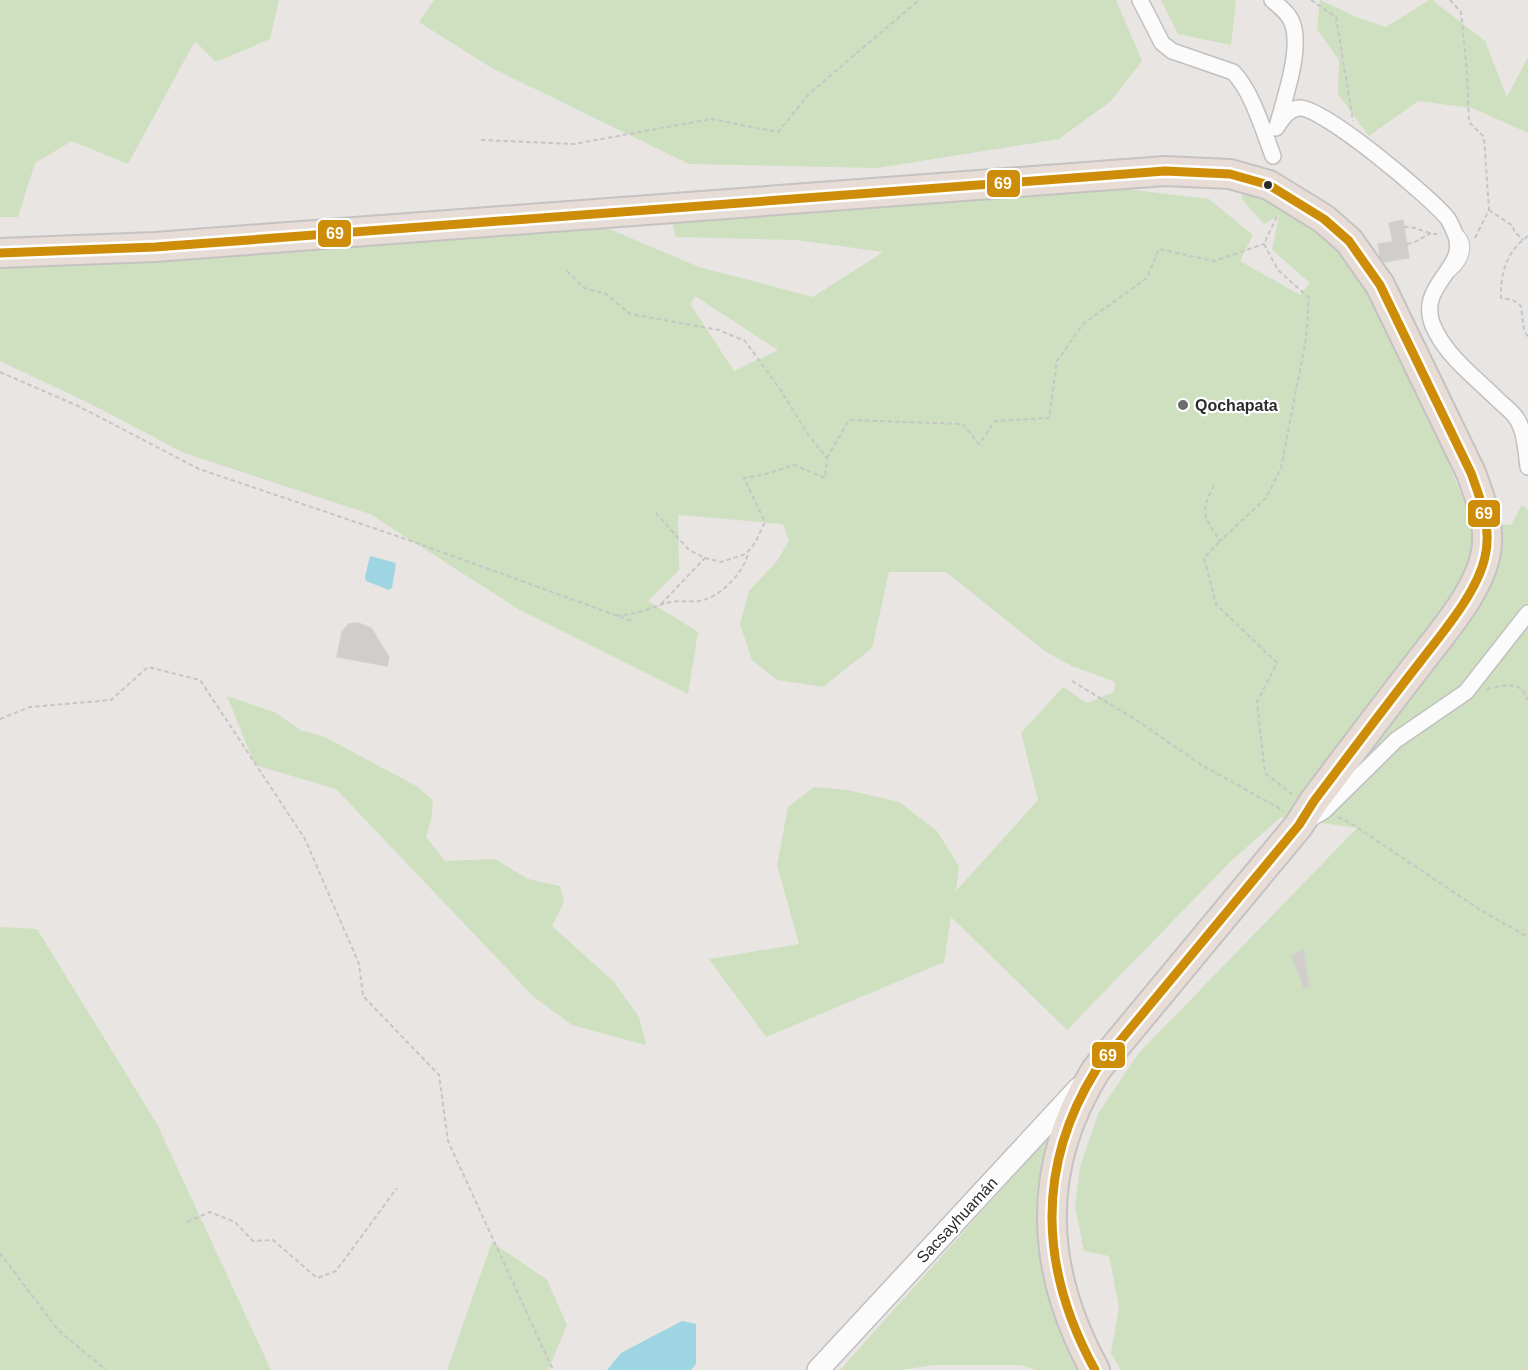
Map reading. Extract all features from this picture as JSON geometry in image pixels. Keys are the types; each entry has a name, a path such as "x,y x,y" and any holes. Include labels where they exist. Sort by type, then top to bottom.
{"highway":[{"path":"0,254 155,247 1165,171 1230,174 1269,185 1324,219 1349,241 1380,285 1471,473 1488,529 1485,558 1472,588 1448,624 1314,801 1299,825 1096,1070 1081,1094 1063,1137 1052,1190 1054,1262 1080,1342 1095,1370"}],"street":[{"path":"1140,0 1162,43 1172,51 1233,72 1239,78 1273,156"},
{"path":"1269,185 1276,128 1294,48 1293,25 1286,12 1272,0"},
{"path":"1276,128 1285,114 1294,109 1306,108 1390,164 1448,219 1457,238 1457,251 1453,262 1438,281 1429,305 1430,319 1449,352 1516,417 1523,438 1528,467"},
{"path":"1299,825 1324,811 1396,740 1466,692 1528,613"},
{"name":"Sacsayhuamán","path":"818,1370 1096,1070"}],"path":[{"path":"481,140 574,144 711,119 778,132 810,93 919,0"},
{"path":"1311,0 1336,17 1355,129 1351,136"},
{"path":"1450,0 1461,12 1467,72 1468,122 1484,137 1489,210 1474,241"},
{"path":"654,511 689,550 705,558 721,562 746,554 765,522 744,478 794,465 825,478 827,458 849,420 963,424 979,444 995,421 1049,418 1057,362 1083,324 1147,278 1160,249 1214,261 1264,244 1274,221 1284,206 1294,200"},
{"path":"1489,210 1513,226 1514,231 1523,240"},
{"path":"1404,227 1412,226 1416,230 1435,235"},
{"path":"1407,244 1431,233"},
{"path":"1528,236 1504,264 1500,281 1501,298 1513,300 1521,306 1524,330 1528,337"},
{"path":"1264,244 1278,270 1309,298 1306,339 1281,468 1266,498 1204,558 1216,604 1277,663 1257,702 1265,773 1294,796"},
{"path":"567,272 584,288 606,294 630,314 719,330 744,341 780,389 809,436 827,458"},
{"path":"0,372 78,406 200,469 403,538 632,621"},
{"path":"1214,484 1204,506 1208,522 1220,541"},
{"path":"612,615 625,616 680,600 701,601 719,592 738,574 745,564 748,551"},
{"path":"660,605 705,558"},
{"path":"0,719 30,707 111,700 148,667 201,680 305,839 359,964 363,996 439,1076 448,1141 552,1370"},
{"path":"1072,681 1141,723 1200,764 1286,812 1299,825"},
{"path":"1466,692 1503,685 1515,686 1522,690 1528,700"},
{"path":"1324,811 1352,824 1482,910 1528,937"},
{"path":"187,1221 210,1212 235,1221 253,1241 273,1240 317,1278 336,1271 397,1188"},
{"path":"0,1253 58,1330 106,1370"}],"green space":[{"path":"0,0 279,0 270,39 216,62 195,41 128,164 72,141 35,163 18,217 0,217"},
{"path":"434,0 1116,0 1142,61 1111,101 1059,139 877,168 689,164 492,68 419,22"},
{"path":"1161,0 1236,0 1231,45 1178,34"},
{"path":"1320,0 1356,17 1386,27 1432,0 1485,41 1507,97 1528,57 1528,133 1472,108 1418,101 1369,136 1338,94 1339,60 1317,29"},
{"path":"1248,185 1303,210 1356,260 1393,328 1473,523 1511,525 1522,505 1528,510 1528,1370 1121,1370 1111,1353 1119,1307 1109,1256 1084,1251 1075,1207 1080,1167 1098,1114 1138,1054 1357,828 1281,817 1232,860 1067,1030 951,917 944,962 766,1037 709,959 799,944 777,865 788,807 814,787 847,790 899,802 937,831 959,866 956,891 1038,800 1021,733 1063,687 1087,703 1114,692 1115,682 1072,666 1046,652 946,572 889,572 872,648 823,687 777,680 752,660 740,624 749,591 777,561 789,541 783,524 678,515 679,570 648,601 698,632 688,694 518,609 370,514 184,453 91,404 0,361 0,260 595,223 699,267 813,297 883,252 797,240 676,237 671,218 1117,188 1209,199 1253,235 1240,261 1300,295 1310,283 1272,250 1279,215 1264,224 1241,198","holes":["695,296 778,350 734,371 690,304"]},
{"path":"227,696 276,713 300,730 325,737 418,787 433,801 426,837 445,861 495,859 528,879 560,886 564,902 552,926 614,982 639,1017 646,1045 572,1025 534,997 336,789 255,765"},
{"path":"0,927 37,929 157,1124 271,1370 0,1370"},
{"path":"1051,1134 1040,1198 1039,1249 1053,1312 1078,1370 1036,1370 1021,1365 935,1365 900,1370 840,1370"},
{"path":"492,1242 547,1280 567,1325 548,1370 447,1370"}],"water":[{"path":"370,556 396,563 392,588 389,590 366,581"},
{"path":"682,1321 696,1324 696,1364 691,1370 607,1370 621,1353"}],"building":[{"path":"1403,220 1409,258 1384,262 1380,257 1378,244 1393,242 1389,223"},
{"path":"358,623 371,628 389,657 387,666 337,657 342,632 349,624"},
{"path":"1303,949 1309,986 1304,988 1292,956"}],"transit line":[{"name":"69","path":"0,253 155,247 1165,171 1230,174 1269,185 1324,219 1349,241 1380,285 1471,473 1482,504 1486,525 1485,557 1475,585 1448,626 1314,801 1299,825 1096,1070 1076,1107 1062,1144 1054,1182 1052,1219 1055,1257 1063,1295 1095,1370"}],"place":[{"name":"Qochapata","path":"1183,405"}]}
